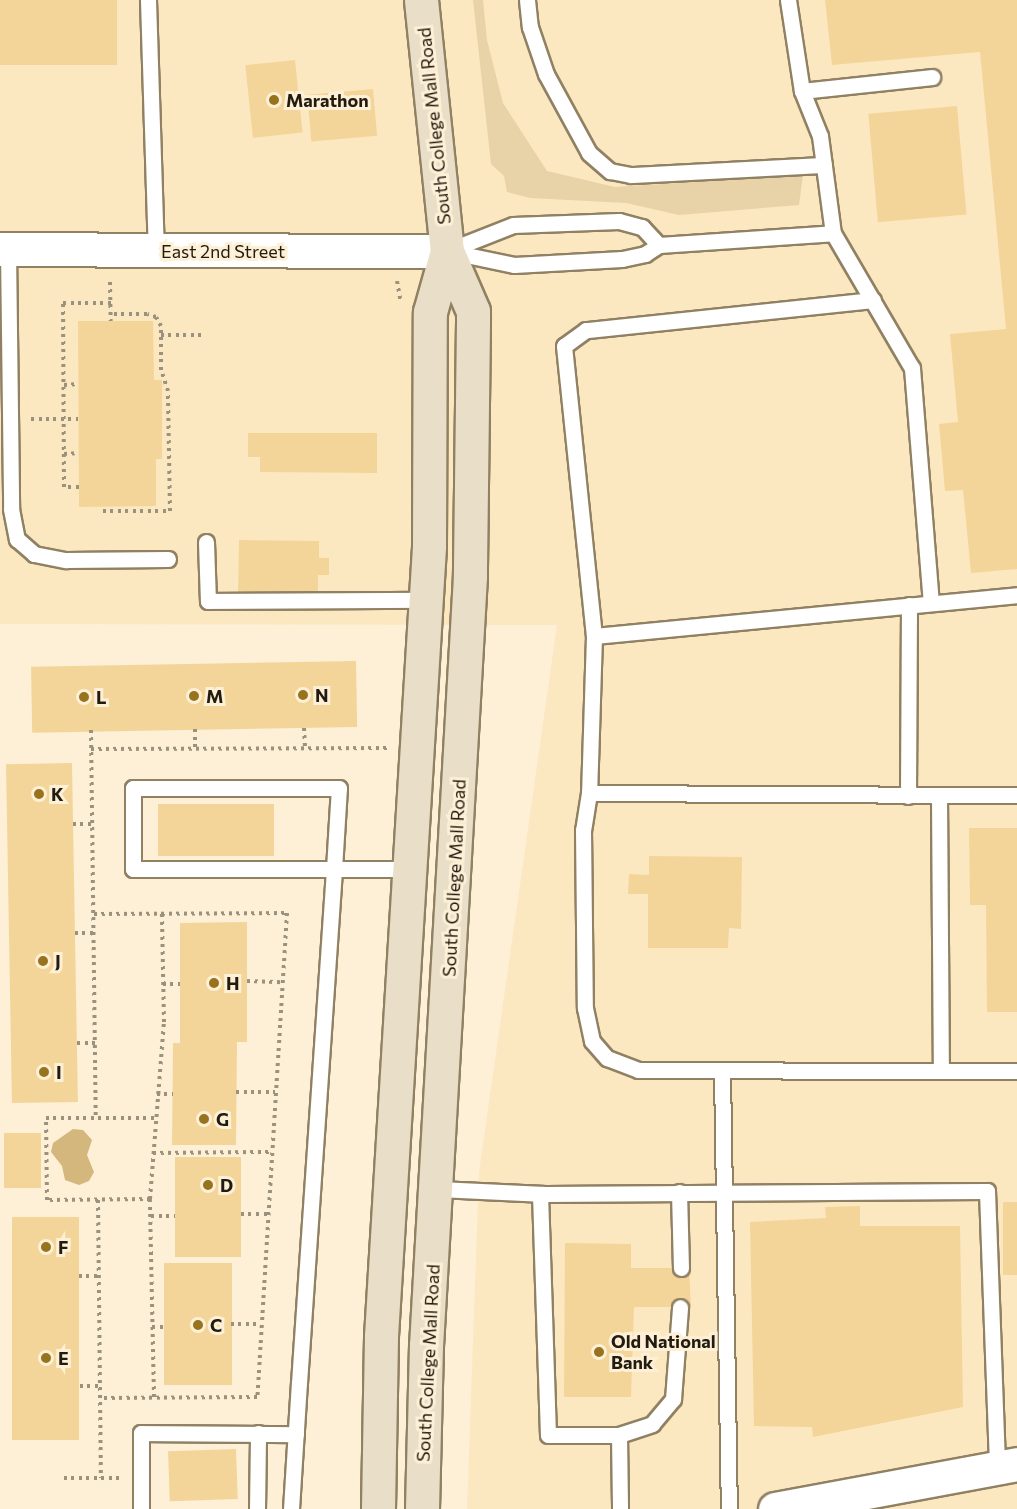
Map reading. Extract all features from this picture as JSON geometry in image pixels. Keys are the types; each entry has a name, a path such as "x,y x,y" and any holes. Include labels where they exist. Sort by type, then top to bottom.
{"main road":[{"name":"South College Mall Road","path":"421,0 447,252 473,311 472,489 468,617 438,1189 426,1345 422,1509"},
{"name":"South College Mall Road","path":"378,1509 381,1336 431,488 430,312 447,252"},
{"path":"432,406 473,421"},
{"path":"431,488 472,489"},
{"path":"425,600 468,617"}],"street":[{"name":"East 2nd Street","path":"4,249 447,252"},
{"path":"775,1509 1007,1467"}],"lane":[{"path":"148,0 156,251"},
{"path":"527,0 530,27 546,74 588,153 610,171 631,175 824,165"},
{"path":"789,0 802,91 820,136 833,233 912,368 931,602"},
{"path":"802,91 932,77"},
{"path":"447,252 513,225 619,221 642,227 659,245"},
{"path":"447,252 514,265 622,259 645,254 659,245 833,233"},
{"path":"4,249 12,528 34,554 66,560 168,560"},
{"path":"873,300 586,330 568,340 563,354 594,636 589,793 584,830 584,996 592,1041 607,1058 638,1070 1017,1071"},
{"path":"207,542 208,601 425,600"},
{"path":"594,636 1017,595"},
{"path":"908,795 909,605"},
{"path":"291,1509 334,869 339,788 133,788 133,869 334,869 408,869"},
{"path":"589,793 1017,795"},
{"path":"939,796 941,1071"},
{"path":"722,1071 729,1509"},
{"path":"438,1189 540,1194 987,1191 1007,1467"},
{"path":"679,1192 681,1268"},
{"path":"540,1194 548,1435 619,1435 652,1424 673,1399 680,1307"},
{"path":"141,1509 141,1433 296,1434"},
{"path":"257,1509 258,1433"},
{"path":"619,1435 620,1509"}],"path":[{"path":"110,282 111,321"},
{"path":"79,487 63,487 63,303 111,303"},
{"path":"103,511 170,511 168,391 161,370 159,321 152,315 111,314"},
{"path":"161,335 204,335"},
{"path":"63,385 78,384"},
{"path":"10,419 78,419"},
{"path":"63,454 79,453"},
{"path":"304,728 305,748"},
{"path":"195,729 195,748"},
{"path":"91,730 96,1118"},
{"path":"91,749 389,748"},
{"path":"73,824 93,824"},
{"path":"94,914 287,913 257,1397 100,1398"},
{"path":"154,1397 150,1199 163,984 162,914"},
{"path":"75,933 94,933"},
{"path":"247,981 283,982"},
{"path":"163,984 180,984"},
{"path":"77,1043 95,1043"},
{"path":"236,1092 275,1092"},
{"path":"157,1094 172,1094"},
{"path":"150,1199 47,1200 46,1118 156,1118"},
{"path":"152,1153 272,1152"},
{"path":"98,1200 101,1478"},
{"path":"241,1214 268,1214"},
{"path":"150,1216 175,1216"},
{"path":"79,1276 99,1276"},
{"path":"231,1324 261,1324"},
{"path":"152,1327 164,1327"},
{"path":"80,1386 100,1386"},
{"path":"64,1478 126,1478 126,1486"}],"shaded area":[{"path":"0,0 1017,0 1017,1509 467,1509 479,1172 557,625 0,624"},
{"path":"473,0 483,0 487,40 503,103 547,171 615,187 803,175 799,205 679,215 626,203 530,198 507,192 504,176 491,164"},
{"path":"73,1129 83,1130 92,1140 87,1155 94,1172 89,1181 79,1185 65,1180 62,1166 51,1152 53,1143"}],"building":[{"path":"0,0 117,0 117,65 0,65"},
{"path":"825,0 1017,0 1017,569 971,573 963,490 945,491 939,424 958,422 950,334 1006,329 980,52 832,65"},
{"name":"Marathon","path":"295,60 303,133 253,138 245,65"},
{"name":"Marathon","path":"373,89 377,136 311,142 307,95"},
{"path":"957,106 966,215 878,222 868,114"},
{"path":"78,321 153,321 154,380 162,380 162,459 156,459 156,506 79,507"},
{"path":"248,433 377,433 377,473 260,472 260,457 248,457"},
{"path":"239,540 319,541 319,558 329,558 329,575 318,575 318,594 238,594"},
{"path":"356,661 357,727 32,733 31,667"},
{"path":"72,763 78,1102 12,1103 6,764"},
{"path":"158,804 274,804 274,856 158,856"},
{"path":"969,828 1017,828 1017,1012 987,1012 986,905 970,905"},
{"path":"649,856 742,857 741,929 729,928 728,948 648,948 648,894 628,894 629,874 649,875"},
{"path":"247,922 247,1042 237,1042 236,1145 172,1145 173,1043 180,1043 180,923"},
{"path":"4,1133 41,1133 41,1188 4,1188"},
{"name":"D","path":"175,1157 241,1157 241,1257 175,1257"},
{"path":"1003,1202 1017,1202 1017,1275 1003,1275"},
{"path":"860,1206 860,1226 960,1226 963,1407 813,1437 812,1427 754,1426 750,1222 826,1218 825,1207"},
{"path":"12,1217 79,1217 79,1440 12,1440"},
{"name":"Old National Bank","path":"565,1243 631,1244 631,1268 689,1268 691,1307 634,1307 631,1397 564,1397"},
{"name":"C","path":"164,1263 232,1263 232,1385 164,1385"},
{"path":"236,1449 238,1499 170,1501 168,1451"}],"place":[{"name":"Marathon","path":"274,100"},
{"name":"N","path":"303,695"},
{"name":"M","path":"194,696"},
{"name":"L","path":"84,697"},
{"name":"K","path":"39,794"},
{"name":"J","path":"43,961"},
{"name":"H","path":"214,983"},
{"name":"I","path":"44,1072"},
{"name":"G","path":"204,1119"},
{"name":"D","path":"208,1185"},
{"name":"F","path":"46,1247"},
{"name":"C","path":"198,1325"},
{"name":"Old National Bank","path":"599,1352"},
{"name":"E","path":"46,1358"}]}
